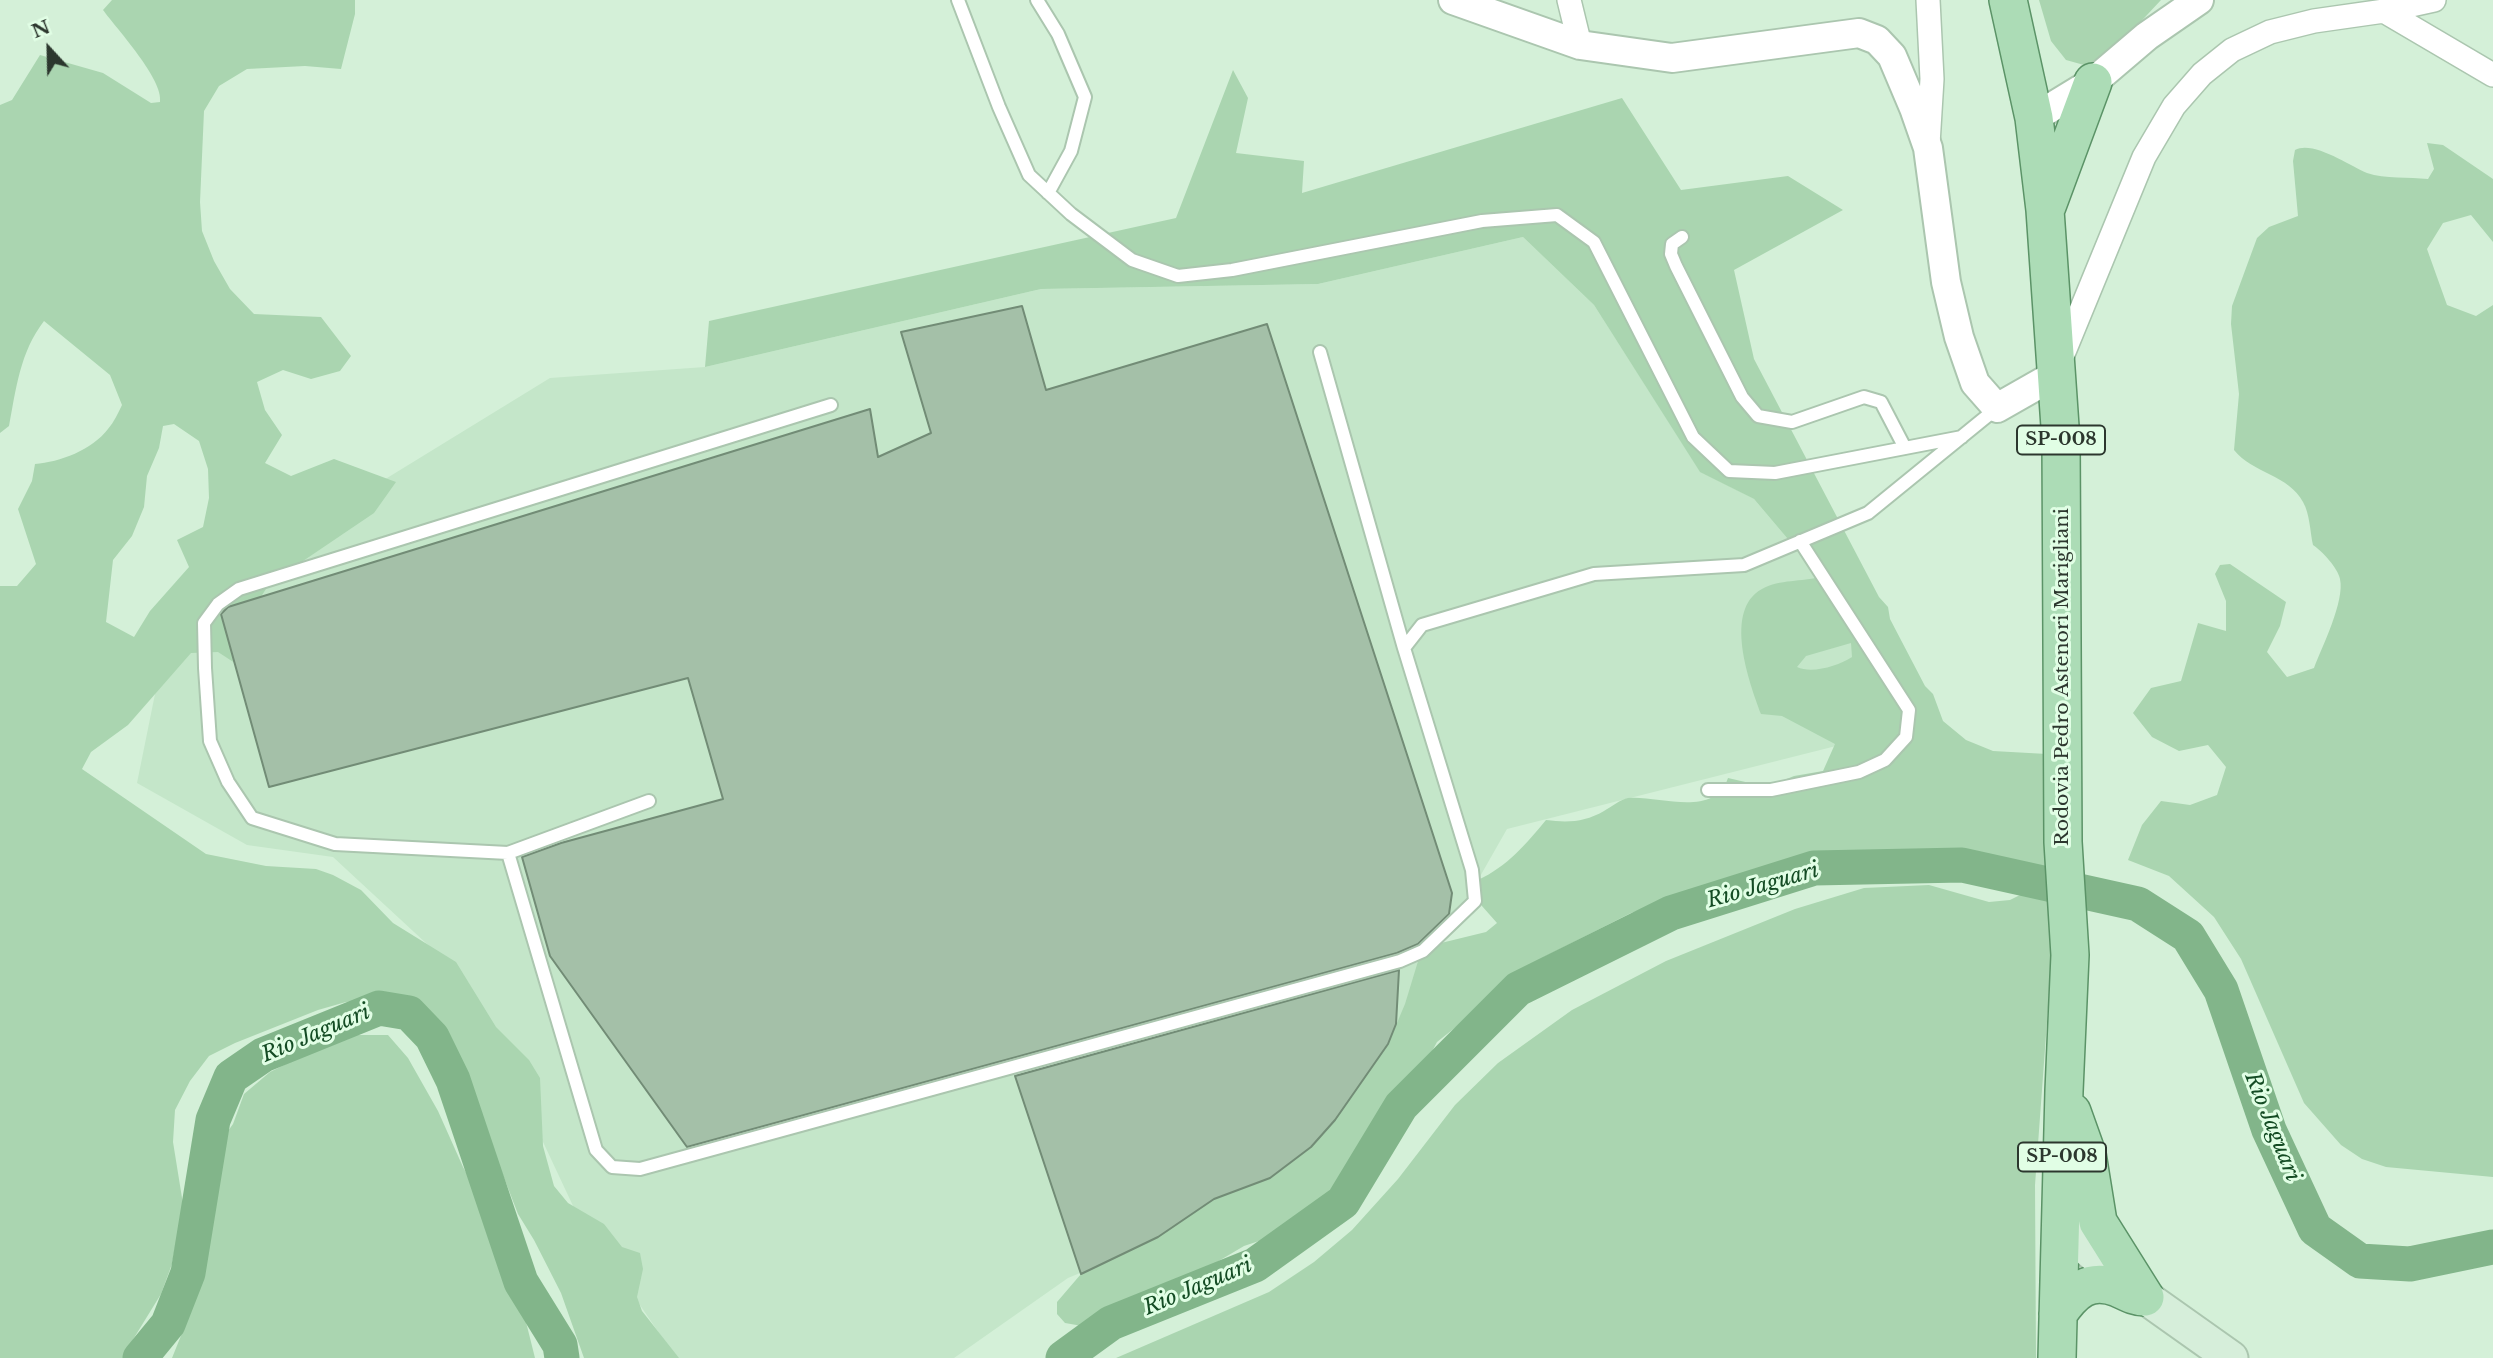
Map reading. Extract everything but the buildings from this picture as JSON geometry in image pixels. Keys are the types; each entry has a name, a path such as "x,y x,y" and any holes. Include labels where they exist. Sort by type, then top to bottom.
{"main road":[{"name":"Rodovia Pedro Astenori Marigliani","path":"2008,0 2034,118 2045,210 2061,441 2063,842 2070,955 2061,1227 2076,1259 2058,1314 2057,1358"},
{"path":"2045,210 2093,82"},
{"path":"2064,1091 2087,1154 2098,1222 2145,1297"},
{"path":"2076,1259 2145,1297 2231,1358"},
{"path":"2058,1314 2072,1294 2093,1284 2115,1287 2145,1297"}],"street":[{"path":"1453,0 1580,45 1672,58 1859,33 1877,40 1892,56 1927,148 1946,282 1959,337 1975,383 1997,408 2055,375 2144,158 2174,106 2202,74 2232,50 2270,32 2314,21 2384,11 2434,0"},
{"path":"1569,0 1580,45"},
{"path":"1927,148 1932,79 1928,0"},
{"path":"2034,118 2093,82 2147,36 2199,0"},
{"path":"2384,11 2493,75"}],"lane":[{"path":"958,0 999,107 1029,175 1071,214 1132,260 1178,275 1232,270 1482,221 1557,215 1594,242 1693,437 1729,471 1775,473 1962,437"},
{"path":"1037,0 1058,34 1085,97 1071,151 1048,193"},
{"path":"1682,237 1672,244 1671,254 1675,266 1742,397 1758,416 1792,422 1864,397 1881,402 1905,448"},
{"path":"508,853 596,1150 612,1167 640,1169 1387,964 1423,951 1475,901 1472,870 1404,648 1320,352"},
{"path":"649,801 508,853 335,844 252,818 228,782 210,741 204,623 218,604 239,589 831,405"},
{"path":"1404,648 1422,625 1594,574 1744,565 1868,513 1997,408"},
{"path":"1708,790 1771,790 1859,772 1885,760 1906,737 1909,710 1800,541"}],"shaded area":[{"path":"112,0 355,0 355,14 341,69 305,66 247,69 219,86 204,111 200,202 202,231 214,261 230,289 254,314 321,317 351,356 340,371 311,379 283,370 257,382 265,410 282,435 265,463 291,476 334,459 396,482 374,513 269,584 244,624 241,667 218,652 191,653 128,725 91,752 82,769 206,854 266,866 316,869 333,875 361,890 393,923 456,962 496,1027 529,1060 540,1078 543,1146 554,1186 568,1203 604,1224 622,1247 640,1253 643,1269 637,1297 642,1311 679,1358 584,1358 561,1293 518,1214 464,1074 450,1048 426,1029 405,1005 376,999 346,1002 318,1010 235,1043 209,1056 190,1081 175,1110 173,1142 183,1204 172,1264 161,1294 129,1346 126,1358 0,1358 0,586 17,586 36,564 18,509 32,481 35,464 65,458 93,443 110,426 122,405 110,375 44,321 24,358 9,426 0,433 0,105 12,100 40,55 103,73 151,103 160,102 155,81 147,68 103,10","holes":["174,424 199,441 208,469 209,498 203,527 177,540 189,567 150,611 134,637 106,622 113,560 132,536 144,507 147,476 159,448 163,426"]},
{"path":"2039,0 2161,0 2104,61 2084,65 2066,60 2051,41"},
{"path":"1233,70 1248,98 1236,153 1304,161 1302,193 1622,98 1681,190 1788,176 1843,210 1734,270 1754,359 1879,597 1888,607 1890,619 1925,686 1933,694 1943,721 1966,740 1993,751 2047,754 2054,825 2051,967 2035,1185 2036,1358 1116,1358 1269,1292 1314,1262 1352,1230 1398,1179 1455,1105 1498,1063 1572,1010 1666,961 1795,909 1864,888 1929,885 1989,902 2010,900 2026,892 2026,883 2020,877 1975,853 1841,856 1805,862 1739,884 1693,893 1631,913 1544,957 1437,1042 1378,1152 1347,1203 1334,1216 1244,1246 1119,1320 1088,1327 1065,1323 1057,1314 1057,1302 1081,1274 1158,1237 1214,1199 1311,1147 1335,1120 1388,1044 1405,1004 1419,958 1441,943 1486,932 1497,923 1474,897 1478,880 1524,846 1546,820 1583,819 1597,815 1628,798 1698,802 1721,791 1728,778 1767,787 1794,776 1823,771 1835,744 1782,716 1761,714 1742,647 1741,629 1750,599 1769,586 1820,577 1754,499 1700,472 1594,305 1523,237 1318,284 1041,289 705,367 709,321 1176,218","holes":["1851,643 1852,657 1825,668 1810,670 1797,667 1806,656"]},
{"path":"2427,143 2443,145 2493,179 2493,242 2471,215 2443,223 2427,249 2447,305 2476,316 2493,305 2493,1177 2386,1167 2362,1159 2341,1145 2304,1103 2241,959 2214,917 2169,876 2128,860 2142,825 2161,801 2190,805 2217,795 2226,767 2208,745 2179,751 2152,737 2133,713 2151,688 2181,681 2198,623 2226,631 2226,601 2215,574 2220,565 2230,564 2286,602 2280,626 2267,652 2287,677 2314,668 2339,599 2339,575 2329,560 2313,545 2307,512 2297,493 2280,480 2250,464 2234,450 2239,394 2231,324 2232,306 2257,238 2269,227 2298,216 2293,161 2295,150 2311,148 2321,151 2374,175 2428,179 2434,169"},
{"path":"1523,237 1594,305 1700,471 1754,499 1852,615 1852,657 1840,745 1507,829 1396,1024 1242,1205 1068,1278 954,1358 676,1358 574,1208 468,982 333,857 247,845 137,783 172,610 550,378 705,367 1041,289 1318,284"},
{"path":"356,1035 388,1035 408,1058 438,1111 463,1167 492,1219 521,1302 535,1358 172,1358 195,1301 203,1269 210,1177 216,1148 233,1124 244,1094 270,1072"}],"waterway":[{"name":"Rio Jaguari","path":"1063,1358 1111,1323 1255,1265 1343,1202 1401,1106 1518,989 1671,913 1814,868 1962,865 2138,904 2188,936 2221,990 2269,1130 2315,1229 2360,1261 2410,1264 2493,1247"},
{"name":"Rio Jaguari","path":"140,1358 168,1324 188,1273 213,1120 231,1077 263,1055 379,1008 409,1013 432,1037 453,1080 521,1282 560,1345 562,1358"}]}
